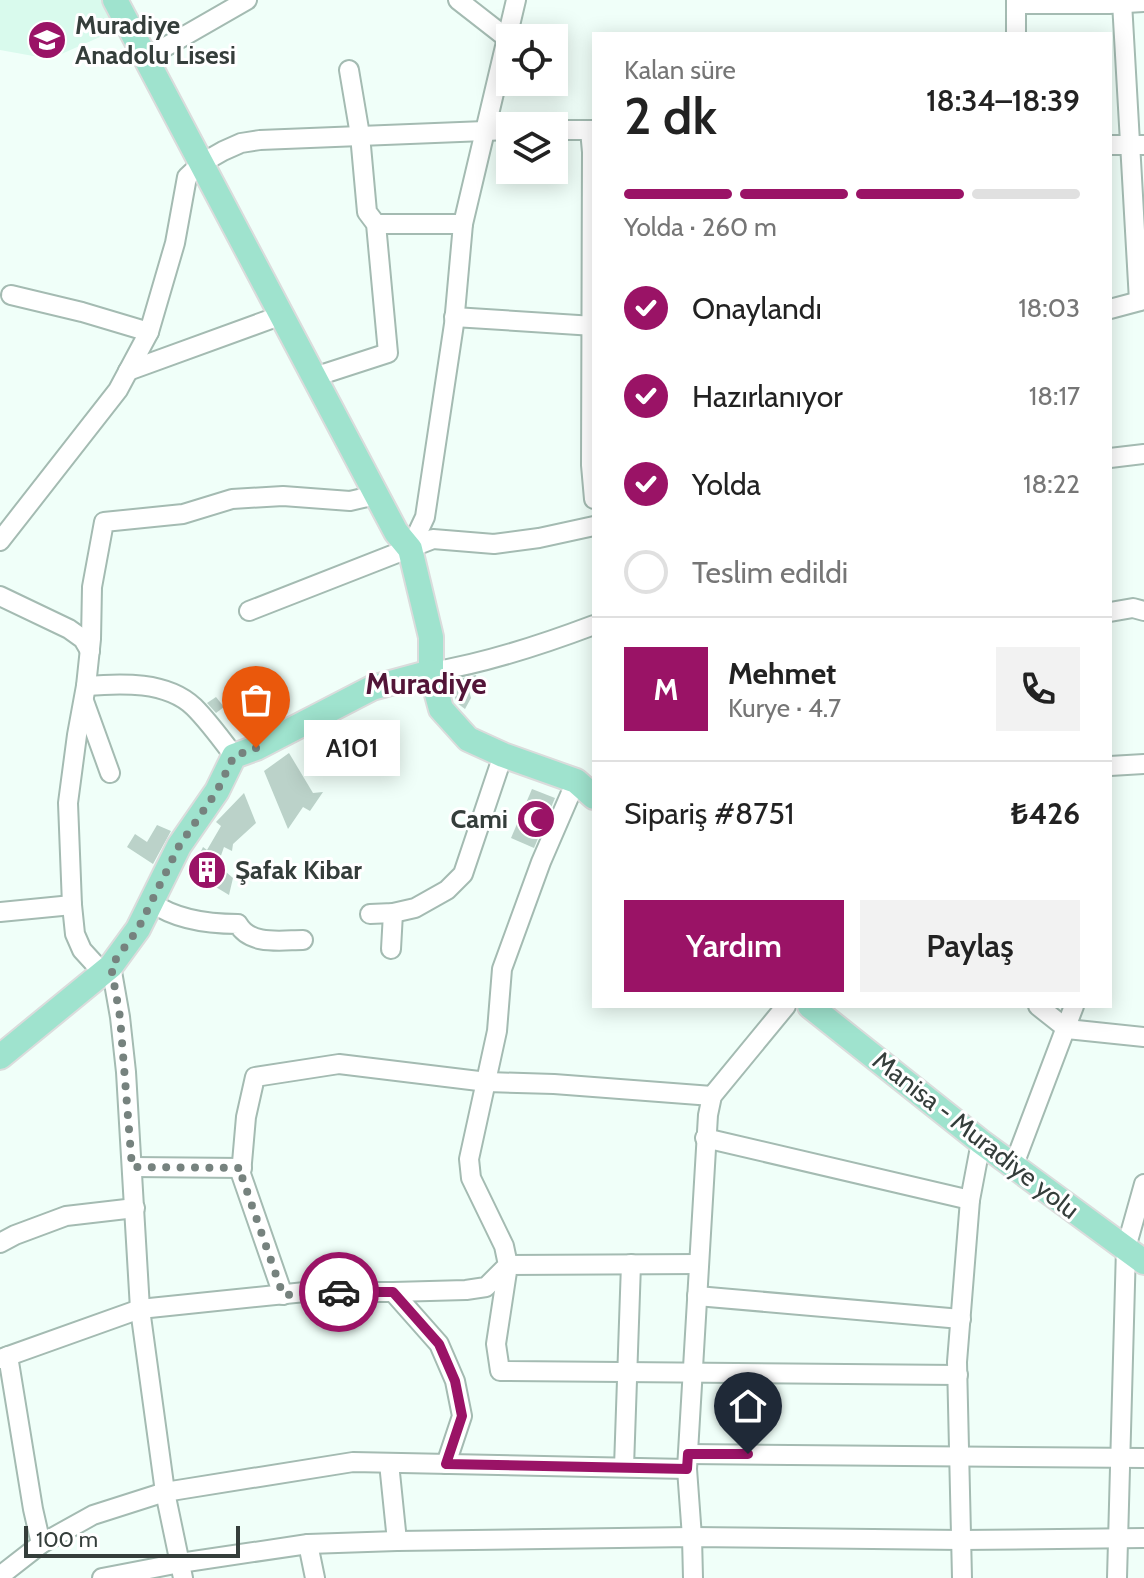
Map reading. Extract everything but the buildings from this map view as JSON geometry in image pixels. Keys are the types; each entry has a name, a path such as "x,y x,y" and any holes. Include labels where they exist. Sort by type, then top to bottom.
{"main road":[{"path":"115,0 376,495 396,532 410,549 431,637 431,672 441,709 468,739 585,789"},
{"path":"0,1057 107,969 138,929 179,846 217,791 234,756 256,748 372,688 431,672"},
{"name":"Manisa - Muradiye yolu","path":"813,1008 1013,1167 1135,1255"}],"street":[{"path":"146,58 247,0"},
{"path":"458,0 496,30"},
{"path":"511,24 516,0"},
{"path":"1016,32 1016,2 1144,2"},
{"path":"1112,308 1141,301 1137,145 1122,2"},
{"path":"314,377 388,353 376,224 367,212 360,135 349,70"},
{"path":"410,549 425,517 454,317 463,224 496,89"},
{"path":"0,541 118,390 149,332 175,243 187,177 202,163 241,143 260,140 496,130"},
{"path":"568,130 592,130 592,152"},
{"path":"1112,145 1137,145"},
{"path":"376,224 463,224"},
{"path":"11,295 149,332"},
{"path":"128,371 282,315"},
{"path":"454,317 592,326"},
{"path":"592,396 592,476"},
{"path":"1112,458 1144,454"},
{"path":"182,1571 165,1492 140,1309 120,1017 107,969 82,950 78,942 72,905 68,803 90,651 92,587 104,522 183,514 232,499 283,496 350,501 376,495"},
{"path":"249,611 433,539 494,544 592,526"},
{"path":"0,596 69,629 83,639 90,651"},
{"path":"1112,612 1133,608 1144,611"},
{"path":"431,672 470,666 545,644 592,626"},
{"path":"85,694 113,684 166,690 193,706 234,756"},
{"path":"85,694 110,773"},
{"path":"370,914 415,908 447,890 463,874 503,755"},
{"path":"1112,766 1144,764"},
{"path":"585,789 541,862 502,969 497,1031 469,1159 471,1178 504,1246 508,1265 496,1344 500,1371 958,1375"},
{"path":"151,902 165,912 209,924 238,924 243,933 250,937 303,940"},
{"path":"0,912 72,905"},
{"path":"391,949 393,913"},
{"path":"693,1578 687,1461 708,1115 712,1096 784,1008"},
{"path":"1041,1008 1067,1029 1144,1037"},
{"path":"1013,1167 1073,1008"},
{"path":"283,1295 241,1174 246,1117 255,1077 339,1064 487,1082 712,1096"},
{"path":"705,1138 970,1200"},
{"path":"962,1578 958,1375 970,1200 981,1142"},
{"path":"132,1167 242,1168"},
{"path":"1117,1578 1120,1458 1135,1255 1144,1184"},
{"path":"0,1243 66,1216 135,1208"},
{"path":"624,1467 631,1264"},
{"path":"41,1544 4,1358 140,1309 305,1292 466,1290 486,1287 508,1265 699,1264"},
{"path":"393,1292 439,1344 455,1381 462,1416 446,1464"},
{"path":"697,1296 961,1319"},
{"path":"0,1576 41,1544 93,1515 165,1492 353,1462 624,1467 687,1461 1144,1458"},
{"path":"389,1463 397,1541"},
{"path":"102,1578 182,1571 308,1544 692,1537 961,1540 1144,1538"},
{"path":"308,1544 315,1578"}],"shaded area":[{"name":"Muradiye Anadolu Lisesi","path":"0,0 103,0 118,29 50,59 0,50"}],"way so far":[{"path":"256,748 234,756 217,791 179,846 138,929 111,966 126,1072 132,1167 242,1168 241,1174 283,1295 339,1292"}],"place":[{"name":"Muradiye Anadolu Lisesi","path":"47,40"},
{"name":"A101","path":"256,748"},
{"name":"Cami","path":"536,819"},
{"name":"Şafak Kibar","path":"207,870"}],"district":[{"name":"Muradiye","path":"426,684"}],"route":[{"path":"339,1292 393,1292 439,1344 455,1381 462,1416 446,1464 687,1469 688,1454 748,1454"}]}
